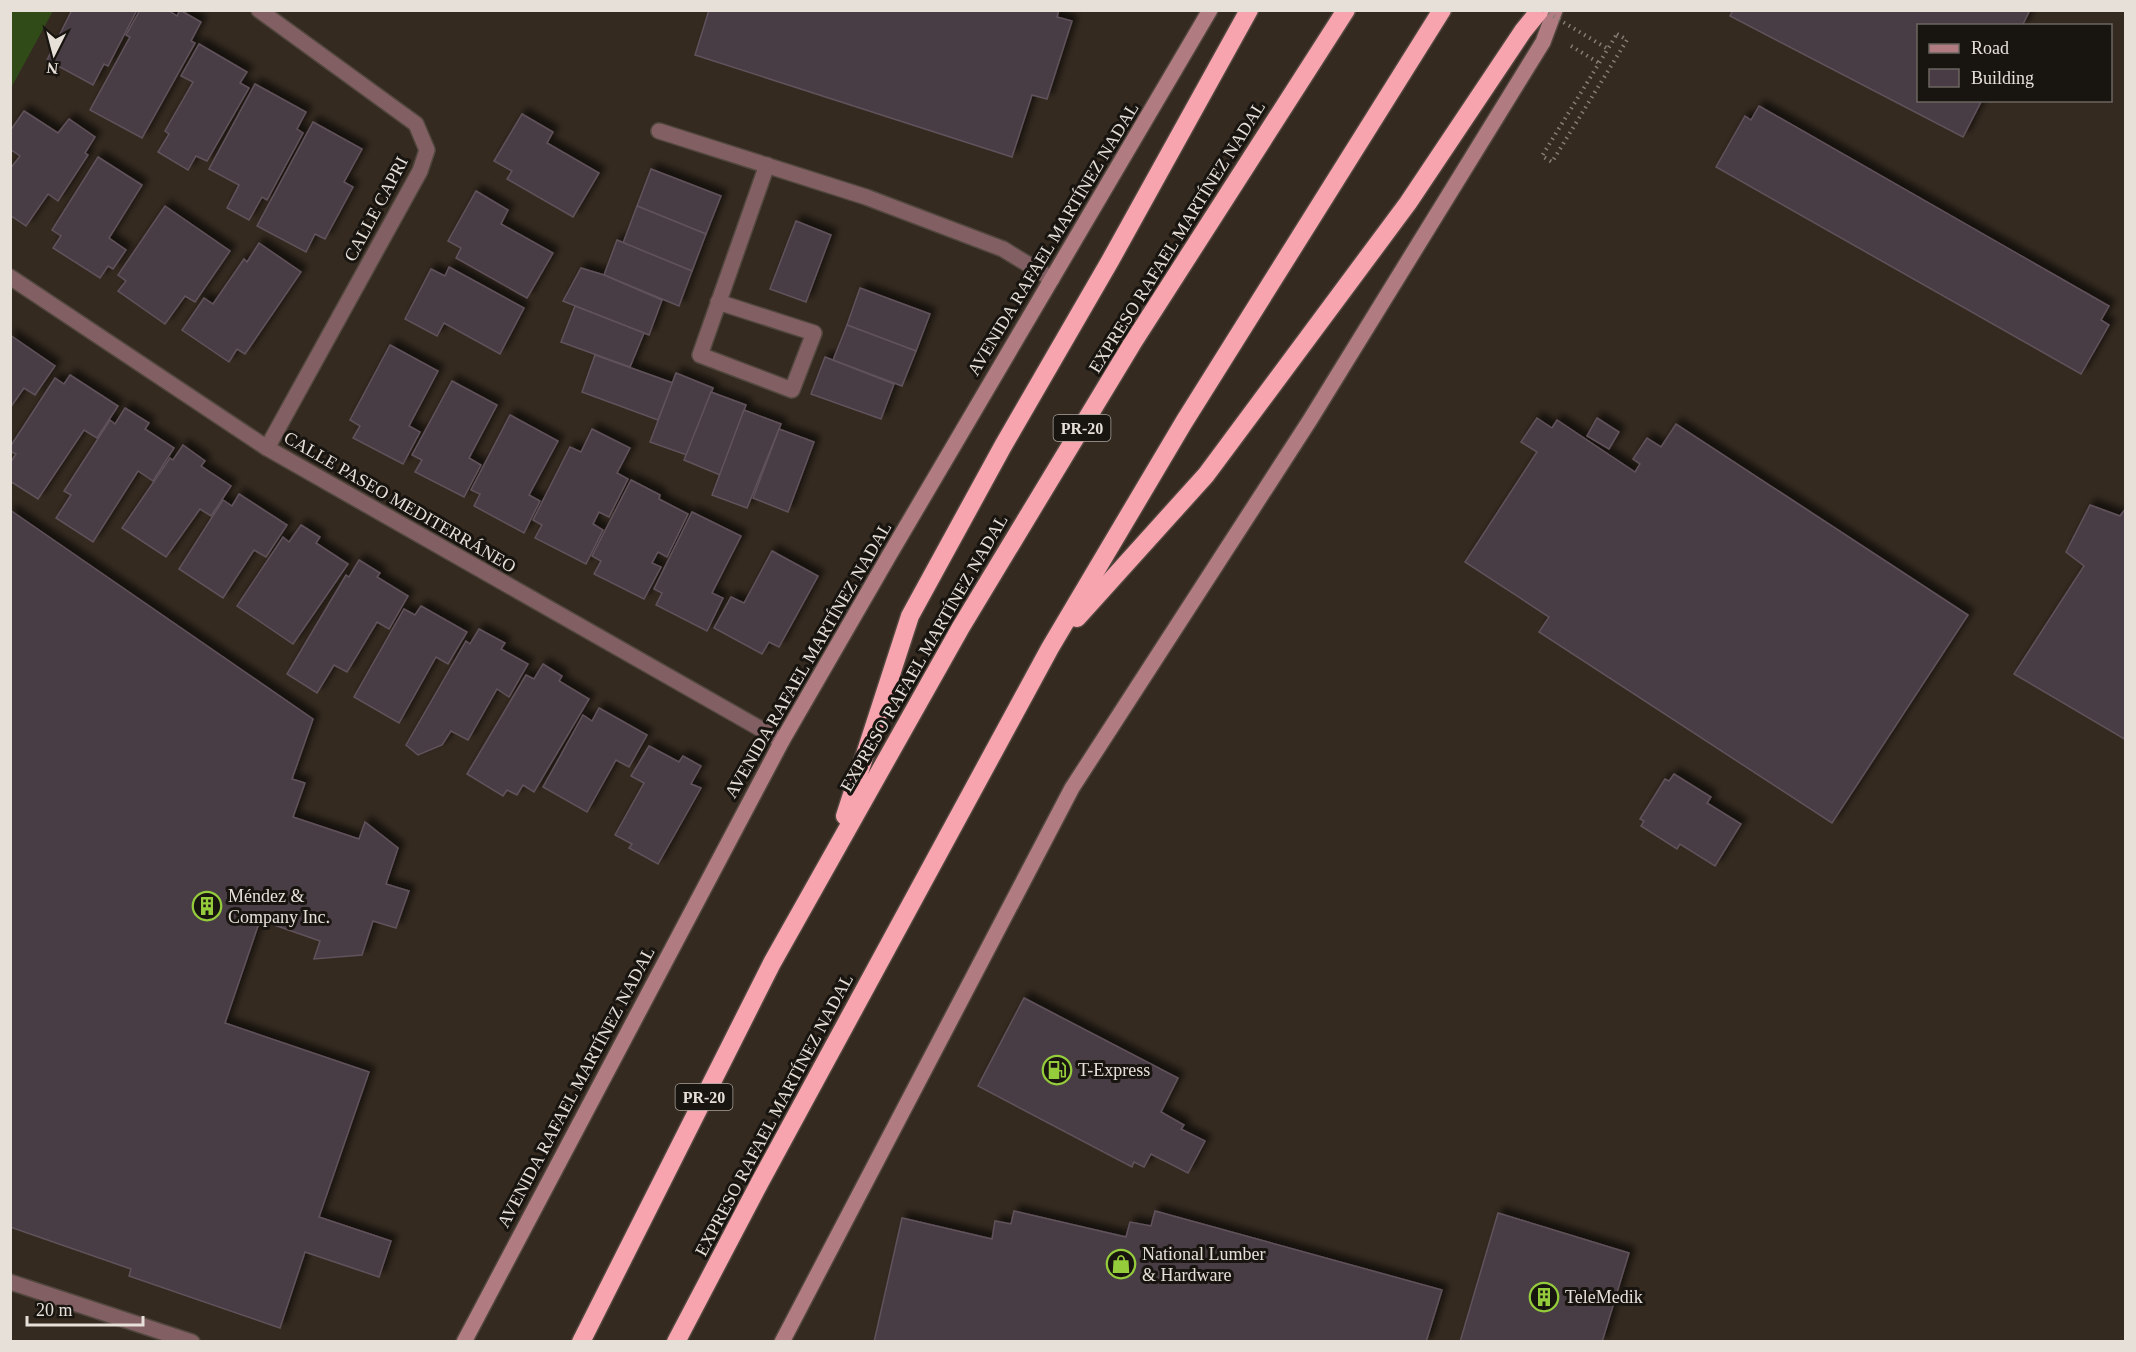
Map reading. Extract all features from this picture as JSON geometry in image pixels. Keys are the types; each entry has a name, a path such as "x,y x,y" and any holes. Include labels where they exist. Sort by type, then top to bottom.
{"highway":[{"path":"832,855 910,616 1249,10"},
{"name":"EXPRESO RAFAEL MARTÍNEZ NADAL","path":"581,1341 767,974 961,627 1095,405 1346,10"},
{"name":"EXPRESO RAFAEL MARTÍNEZ NADAL","path":"676,1341 1050,648 1184,422 1442,10"},
{"path":"1050,648 1206,475 1408,204 1523,31 1542,10"}],"main road":[{"name":"AVENIDA RAFAEL MARTÍNEZ NADAL","path":"464,1341 782,741 1210,10"},
{"path":"782,1341 1072,788 1317,410 1543,42 1555,10"}],"street":[{"name":"CALLE CAPRI","path":"259,10 417,124 427,150 420,171 267,448"},
{"path":"659,130 866,197 1003,249 1052,279"},
{"path":"718,302 814,333 792,390 700,355 718,302 767,165"},
{"name":"CALLE PASEO MEDITERRÁNEO","path":"10,277 267,448 782,741"},
{"path":"10,1281 192,1341"}],"path":[{"path":"1542,10 1608,49"},
{"path":"1617,34 1627,40 1552,162 1542,156 1608,49 1617,34"}],"green space":[{"path":"10,11 53,11 11,88"}],"building":[{"path":"72,10 137,10 108,66 104,64 93,85 47,60"},
{"path":"140,10 168,10 177,16 180,10 201,22 191,41 195,43 142,138 90,110 130,37 126,35"},
{"path":"709,10 1059,10 1057,17 1072,21 1047,99 1032,95 1012,157 695,55"},
{"path":"1733,10 2030,10 2023,24 1917,24 1917,102 1981,102 1963,137 1730,16"},
{"path":"199,44 247,72 240,83 249,88 207,161 196,156 188,170 158,152 169,134 165,131 193,82 181,76"},
{"path":"255,84 306,112 297,129 303,133 267,200 262,197 249,220 227,208 239,185 209,169"},
{"path":"1759,106 2109,306 2101,320 2109,325 2081,374 1716,167 1745,116 1751,120"},
{"path":"24,111 58,133 69,119 95,137 85,153 88,155 58,201 48,194 26,226 10,215 10,169 20,156 10,149 10,131"},
{"path":"522,114 553,132 547,143 599,173 573,217 507,179 512,171 494,161"},
{"path":"313,122 362,149 344,182 353,187 325,239 315,234 306,252 257,226"},
{"path":"98,157 142,185 109,238 126,250 113,269 108,266 100,278 53,248 61,236 52,230"},
{"path":"651,169 721,196 706,234 637,206"},
{"path":"476,191 508,210 501,224 553,253 527,298 456,258 461,248 448,241"},
{"path":"165,206 230,251 195,302 185,296 165,324 118,291 126,281 118,275"},
{"path":"637,206 706,234 692,271 623,243"},
{"path":"796,221 831,235 806,302 770,289"},
{"path":"617,240 692,271 679,306 604,275"},
{"path":"259,243 301,272 245,354 237,349 229,362 182,330 204,298 213,304 244,259 247,262"},
{"path":"449,267 524,308 500,354 444,323 437,336 405,319 431,269 445,276"},
{"path":"581,268 604,275 662,300 649,335 563,301"},
{"path":"860,288 930,314 916,351 847,325"},
{"path":"575,306 644,333 630,367 561,342"},
{"path":"847,325 916,351 902,386 833,360"},
{"path":"10,335 55,366 35,395 24,388 10,408"},
{"path":"390,345 438,371 409,426 420,432 403,464 353,438 360,426 350,420"},
{"path":"595,355 673,383 658,420 582,392"},
{"path":"825,357 894,384 881,419 811,394"},
{"path":"676,373 713,388 687,455 650,442"},
{"path":"70,375 118,406 97,438 84,430 38,499 10,481 10,463 16,454 10,451 10,447 55,378 64,384"},
{"path":"452,381 497,405 469,458 481,465 464,497 415,472 422,460 412,455"},
{"path":"711,392 746,405 720,475 684,460"},
{"path":"125,408 149,423 145,429 174,448 153,481 138,471 93,542 56,518 71,495 64,491 110,420 115,424"},
{"path":"744,410 781,424 747,508 712,495"},
{"path":"510,415 558,441 529,495 540,501 524,533 474,506 480,494 471,490"},
{"path":"1537,418 1552,428 1557,420 1635,472 1640,464 1633,459 1647,438 1661,447 1676,424 1968,615 1832,823 1539,632 1549,617 1465,562 1537,452 1521,442"},
{"path":"1597,418 1619,432 1609,449 1587,436"},
{"path":"592,429 630,448 617,473 628,479 609,517 599,512 593,524 603,530 586,564 535,538 542,525 533,520 570,447 581,452"},
{"path":"779,429 814,442 788,512 753,498"},
{"path":"183,445 205,461 201,466 231,486 211,516 200,509 166,557 122,528 170,458 173,460"},
{"path":"631,480 660,495 659,499 688,514 667,557 658,552 652,563 661,567 644,599 594,574 601,561 592,556"},
{"path":"239,494 287,525 266,557 254,550 223,598 179,569 223,500 232,506"},
{"path":"2090,505 2120,516 2126,508 2126,740 2014,674 2084,566 2066,552"},
{"name":"Méndez & Company Inc.","path":"10,510 313,719 292,779 305,783 293,817 359,839 365,822 398,848 386,884 409,891 396,928 373,921 362,955 314,959 320,941 260,920 225,1023 369,1072 319,1217 391,1241 379,1277 305,1252 280,1328 129,1276 131,1269 10,1227"},
{"path":"692,512 741,536 712,593 723,598 707,631 656,605 662,593 654,589"},
{"path":"301,525 320,537 316,543 348,564 293,644 237,606 283,537 289,542"},
{"path":"772,551 818,576 779,647 769,642 762,654 714,628 731,597 744,603"},
{"path":"359,560 380,573 377,577 408,596 389,629 377,622 347,672 334,665 317,693 287,674 346,575 349,577"},
{"path":"421,606 467,632 448,664 436,657 399,723 354,697 404,609 415,615"},
{"path":"479,629 505,643 501,649 528,664 509,697 497,689 468,740 451,731 442,745 418,755 406,745 466,641 470,644"},
{"path":"543,664 562,676 559,681 589,699 534,792 523,785 517,795 507,790 503,796 467,774 526,675 534,679"},
{"path":"599,708 647,735 629,767 616,760 587,812 543,787 583,715 592,721"},
{"path":"649,746 679,762 683,756 701,766 691,784 701,788 658,864 629,848 632,844 615,835 644,783 631,776"},
{"path":"1674,774 1711,797 1707,803 1741,824 1715,866 1680,844 1677,849 1641,826 1644,821 1640,819 1665,779 1669,781"},
{"path":"1024,998 1178,1078 1161,1112 1184,1125 1181,1129 1205,1141 1188,1173 1151,1154 1144,1167 1134,1162 1132,1167 978,1086"},
{"name":"National Lumber & Hardware","path":"1014,1211 1126,1237 1130,1222 1151,1226 1155,1211 1442,1290 1426,1342 874,1342 902,1218 992,1239 995,1221 1011,1224"},
{"name":"TeleMedik","path":"1498,1213 1629,1253 1602,1342 1460,1342"}],"place":[{"name":"Méndez & Company Inc.","path":"207,906"},
{"name":"T-Express","path":"1057,1070"},
{"name":"National Lumber & Hardware","path":"1121,1264"},
{"name":"TeleMedik","path":"1544,1297"}]}
